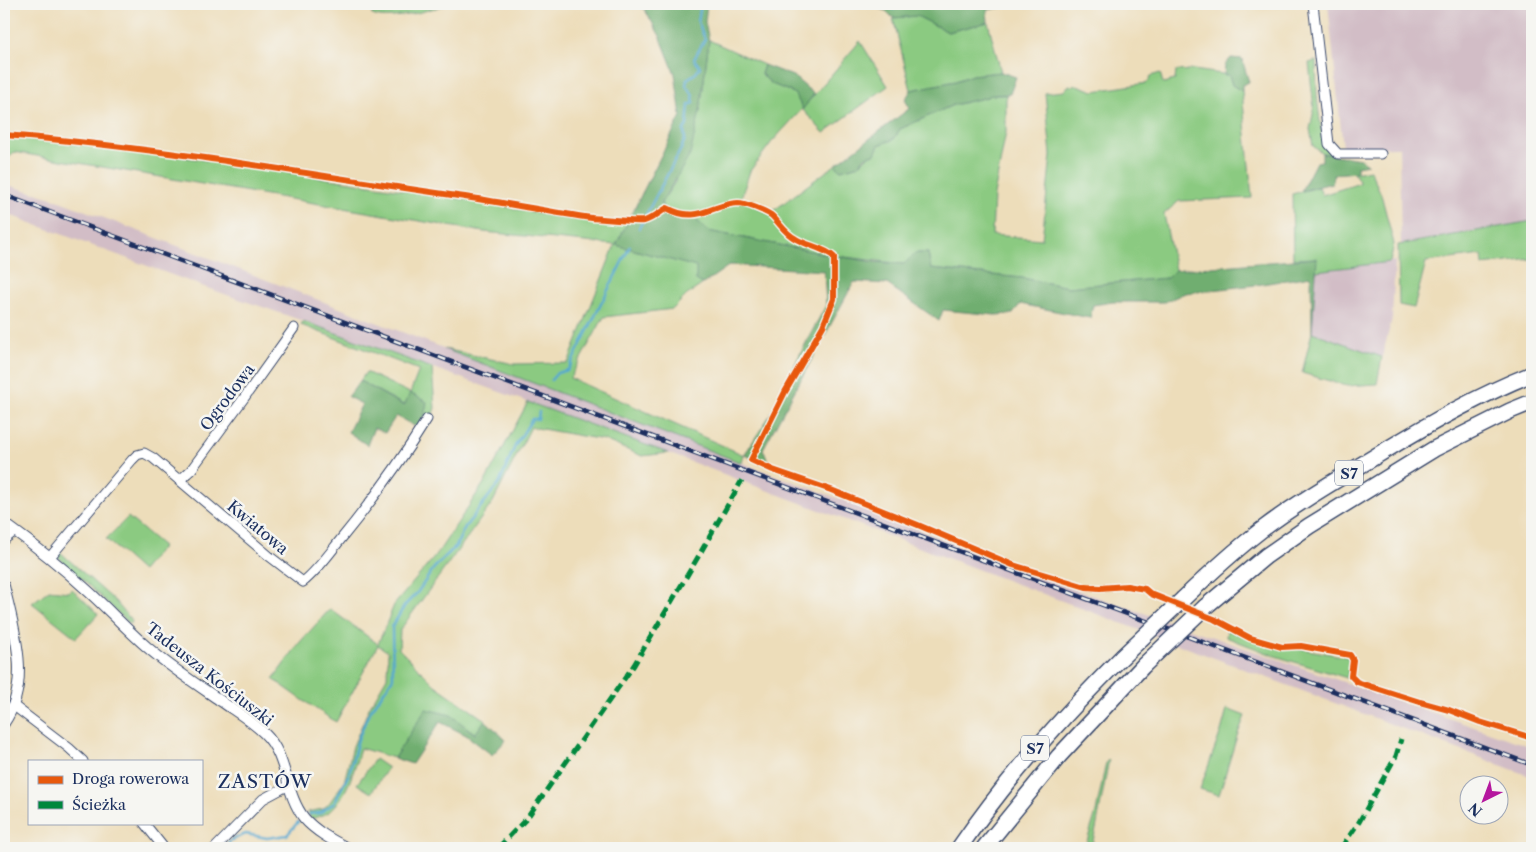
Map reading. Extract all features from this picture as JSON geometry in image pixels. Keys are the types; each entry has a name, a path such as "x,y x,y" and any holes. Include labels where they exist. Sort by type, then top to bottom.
{"highway":[{"name":"S7","path":"959,848 1040,742 1122,656 1245,543 1299,504 1432,422 1498,387 1532,374"},
{"name":"S7","path":"984,848 1059,756 1144,665 1205,608 1266,556 1309,526 1434,449 1532,402"}],"street":[{"path":"1313,4 1329,144 1338,154 1381,154"},
{"name":"Ogrodowa","path":"180,480 191,470 294,328"},
{"name":"Kwiatowa","path":"50,558 137,455 144,453 180,480 269,556 303,582 313,574 378,493 427,419"},
{"name":"Tadeusza Kościuszki","path":"4,523 89,591 146,647 264,733 279,753 299,811 308,823 347,848"},
{"path":"4,539 14,531"},
{"path":"4,586 18,648 18,687 14,706 4,724"},
{"path":"14,706 82,760"},
{"path":"215,848 264,798 289,785"},
{"path":"145,824 164,848"}],"shaded area":[{"path":"1328,4 1532,4 1532,221 1401,244 1399,147 1343,148"},
{"path":"4,184 49,197 729,458 883,515 1016,569 1532,747 1532,777 630,439 207,288 4,213"},
{"path":"1395,261 1392,319 1382,357 1312,332 1316,271"}],"green space":[{"path":"385,4 449,4 397,17 378,17 371,14"},
{"path":"638,4 707,4 705,22 709,40 700,111 690,155 661,203 667,214 695,219 708,231 836,256 904,264 915,253 928,253 931,269 1022,278 1068,287 1167,278 1175,270 1317,258 1312,332 1311,276 1256,285 1185,293 1165,302 1113,302 1093,305 1090,318 1020,304 1013,314 995,315 943,310 939,321 887,284 854,282 763,449 768,461 774,466 744,455 774,409 826,305 824,271 730,265 703,284 696,280 696,267 616,245 681,116 675,74 660,36 645,10"},
{"path":"866,4 1022,4 987,10 988,22 948,32 917,16 893,18 886,11"},
{"path":"917,16 948,32 988,22 1001,72 972,75 956,81 911,90 893,18"},
{"path":"709,40 764,65 761,74 772,84 794,93 803,108 860,41 888,86 824,133 802,109 771,143 750,171 741,198 769,214 835,165 841,170 859,165 879,145 894,139 900,129 953,105 991,95 1006,95 1006,132 994,195 992,235 1042,239 1051,155 1045,93 1064,91 1068,86 1077,85 1094,91 1147,83 1151,76 1160,73 1163,83 1175,80 1176,71 1194,70 1229,75 1232,85 1242,91 1252,198 1179,201 1164,214 1175,270 1168,278 1068,287 1022,278 931,269 928,253 915,253 904,264 836,256 708,231 695,219 667,214 661,203 675,182 700,111"},
{"path":"1231,58 1242,59 1249,82 1242,85 1242,91 1232,85 1229,75 1224,75 1225,65"},
{"path":"1316,61 1317,97 1323,144 1327,145 1332,154 1322,153 1313,146 1310,129 1314,109 1309,63"},
{"path":"764,65 793,76 814,94 803,109 794,93 772,84 761,74"},
{"path":"1001,72 1016,77 1010,94 992,95 953,105 900,129 894,139 879,145 875,154 865,157 859,165 841,170 835,165 910,108 905,100 911,90 956,81 972,75"},
{"path":"4,137 117,148 456,198 564,217 607,222 628,222 616,245 697,267 696,280 703,284 687,295 673,309 604,317 570,378 744,455 742,463 444,349 514,364 568,363 615,245 484,232 14,152 4,163"},
{"path":"1322,153 1361,159 1368,164 1357,166 1357,172 1335,174 1332,183 1301,191 1316,162 1322,161"},
{"path":"1370,170 1381,194 1394,244 1390,262 1316,271 1316,258 1293,259 1292,194 1319,187 1322,195 1360,183 1354,173"},
{"path":"1532,221 1532,259 1483,265 1482,255 1426,262 1414,308 1399,305 1398,245"},
{"path":"303,321 432,368 435,408 431,420 360,381 366,372 410,393 419,370 301,325"},
{"path":"1312,332 1382,357 1377,384 1347,386 1302,373"},
{"path":"360,381 404,406 410,393 427,402 424,417 418,428 396,416 385,433 374,428 367,445 348,432 362,404 348,397"},
{"path":"528,402 668,453 642,456 604,440 531,427 493,502 400,630 399,649 435,685 485,720 476,734 466,727 426,710 394,758 360,748 353,774 341,799 329,812 311,819 307,812 323,809 344,782 353,746 369,708 387,677 388,652 378,645 336,722 273,679 300,642 330,609 378,644 394,605 437,554 486,480"},
{"path":"128,517 163,546 142,571 106,539"},
{"path":"60,552 115,601 132,621 130,624 58,557"},
{"path":"72,589 98,614 76,638 32,603 49,590 69,592"},
{"path":"1227,630 1281,649 1297,648 1348,657 1350,664 1347,678 1275,656 1226,637"},
{"path":"426,709 451,715 475,734 485,720 506,740 492,755 466,735 440,722 412,764 394,758"},
{"path":"1227,709 1245,716 1219,795 1200,789"},
{"path":"375,759 388,768 371,793 357,784"},
{"path":"1109,759 1091,848 1085,848 1096,812 1106,762"}],"waterway":[{"path":"639,228 685,139 684,130 687,125 689,105 694,103 692,93 686,86 687,79 696,73 700,67 694,59 705,39 698,22 701,4"},
{"path":"880,4 894,9 900,4"},
{"path":"920,4 955,4"},
{"path":"551,380 557,373 568,370 630,246"},
{"path":"309,814 320,813 334,803 349,774 358,739 368,715 393,678 392,627 405,605 417,593 434,568 456,546 465,527 500,482 515,446 532,419 538,419 539,412"},
{"path":"225,848 231,840 246,834 267,838 287,835 298,822"}],"railway":[{"path":"4,195 1532,765"}],"marked path":[{"path":"498,848 527,818 634,665 742,480"},
{"path":"1341,848 1359,822 1396,756 1401,739"}],"cycle path":[{"path":"4,135 62,140 235,162 481,199 592,218 644,221 667,208 687,215 738,203 764,211 771,215 792,237 826,251 834,257 834,299 823,326 785,392 751,460 773,470 831,490 1013,565 1086,587 1127,586 1145,589 1151,594 1214,619 1250,638 1282,647 1301,646 1350,655 1353,660 1351,676 1357,682 1532,738"}],"district":[{"name":"ZASTÓW","path":"265,781"}]}
